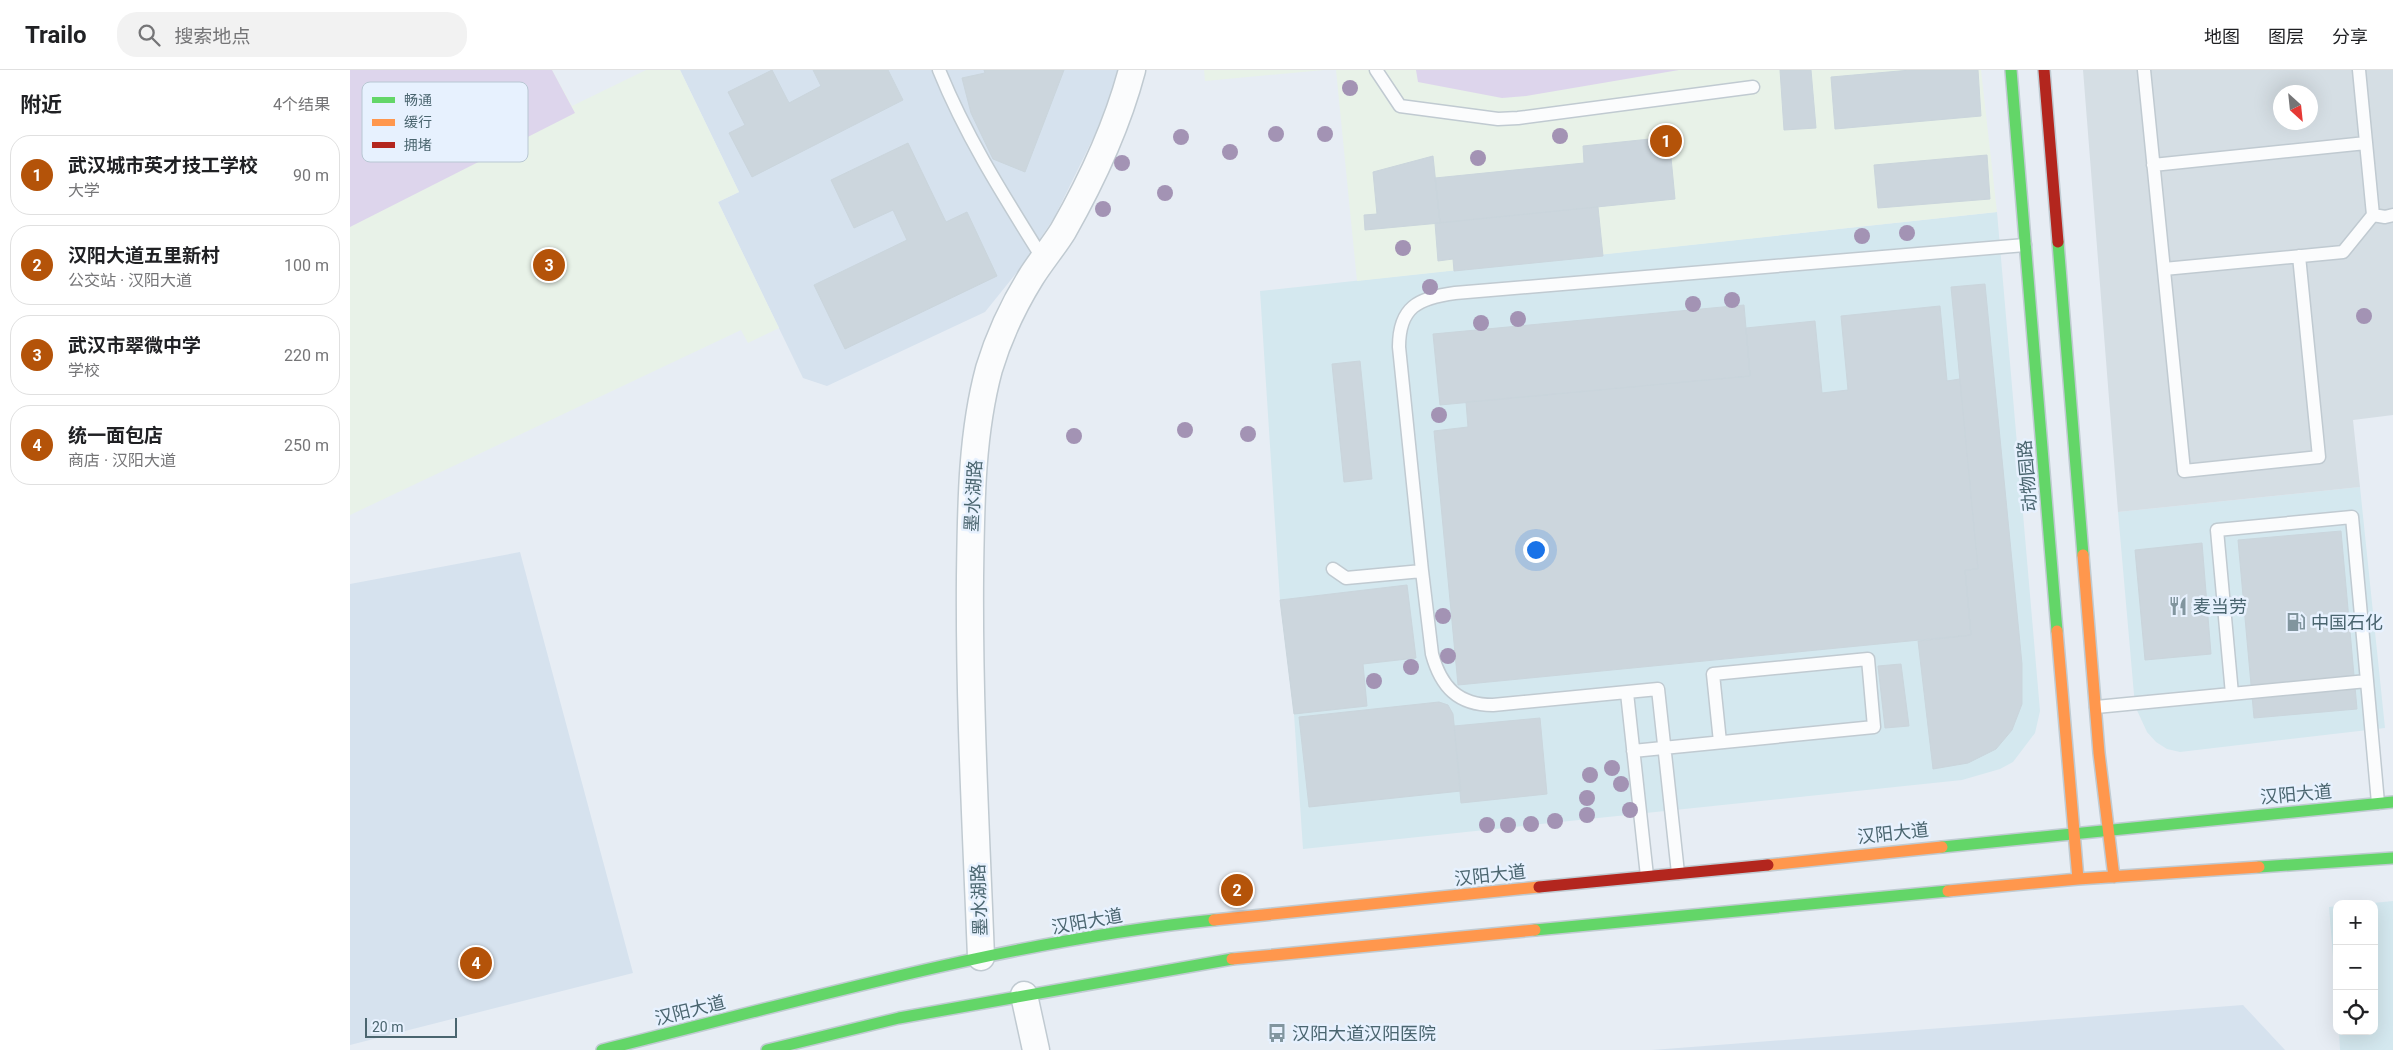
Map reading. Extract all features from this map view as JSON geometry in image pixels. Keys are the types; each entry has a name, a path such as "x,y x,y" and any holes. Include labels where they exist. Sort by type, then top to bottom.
{"main road":[{"name":"动物园路","path":"2011,70 2078,879"},
{"path":"2044,70 2096,707 2114,877"},
{"name":"汉阳大道","path":"602,1050 981,956 1164,925 2108,829 2393,802"},
{"path":"767,1050 898,1018 1244,957 2078,879 2393,858"}],"street":[{"name":"墨水湖路","path":"981,956 970,635 974,465 981,402 1004,326 1043,259 1061,234 1099,163 1126,96 1132,70"},
{"path":"1024,995 1036,1050"}],"lane":[{"path":"939,70 951,100 989,172 1043,259"},
{"path":"1376,70 1400,106 1498,118 1753,87"},
{"path":"2144,70 2184,471 2319,457 2299,256"},
{"path":"2164,269 2343,252 2374,215 2359,70"},
{"path":"2153,165 2366,143"},
{"path":"2374,215 2385,217 2393,215"},
{"path":"1678,873 1658,689 1479,705 1464,701 1444,682 1435,666 1422,571 1399,347 1402,322 1405,314 1413,306 1436,296 1455,293 2025,245"},
{"path":"2232,694 2217,530 2352,517 2378,803"},
{"path":"1333,569 1346,578 1422,571"},
{"path":"1633,751 1874,727 1868,659 1714,674 1720,742"},
{"path":"2096,707 2367,681"},
{"path":"1626,692 1648,876"}],"shaded area":[{"path":"350,70 552,70 572,106 646,70 680,70 739,192 718,202 779,328 748,343 741,330 350,515"},
{"path":"350,70 552,70 575,113 528,137 528,82 362,82 362,162 478,162 350,227"},
{"path":"680,70 1120,70 1105,114 1054,218 1022,266 985,312 827,386 803,378 718,202 739,192"},
{"path":"1204,70 1324,70 1205,81"},
{"path":"1336,70 1981,70 1997,212 1357,281"},
{"path":"1416,70 1679,70 1526,96 1502,98 1418,82"},
{"path":"2083,70 2393,70 2393,415 2353,420 2360,487 2118,512"},
{"path":"1997,212 2040,711 2035,733 2013,762 2000,769 1962,780 1303,849 1294,714 1280,600 1260,291"},
{"path":"2360,487 2385,728 2180,752 2167,749 2156,742 2147,732 2135,706 2118,512"},
{"path":"520,552 633,973 350,1045 350,584"},
{"path":"2393,901 2393,1050 2340,1050 2339,1035 2378,1035 2378,902"},
{"path":"2333,906 2333,956 2329,907"},
{"path":"2243,1005 2285,1050 1652,1050"}],"building":[{"path":"772,70 789,103 821,86 813,70 888,70 903,100 752,177 729,133 745,125 728,92"},
{"path":"984,70 1064,70 1025,172 993,159 971,113 962,78 985,73"},
{"path":"1780,70 1811,70 1816,128 1784,130"},
{"path":"1911,70 1978,70 1981,116 1835,129 1831,77"},
{"path":"1669,137 1675,199 1440,223 1435,178 1584,163 1583,146"},
{"path":"908,143 946,222 967,212 997,276 845,349 814,285 907,240 893,210 854,228 831,180"},
{"path":"1987,155 1990,199 1878,208 1874,165"},
{"path":"1433,156 1440,223 1365,230 1364,215 1377,214 1373,172"},
{"path":"1598,207 1603,256 1454,271 1453,259 1438,261 1435,223"},
{"path":"1985,284 2022,664 2022,704 2012,730 1996,749 1968,763 1933,769 1918,641 1971,635 1965,570 1978,569 1951,287"},
{"path":"1744,305 1750,376 1440,405 1433,334"},
{"path":"1940,306 1947,381 1960,379 1978,569 1965,570 1971,635 1458,685 1434,431 1468,427 1466,402 1750,376 1746,328 1815,321 1822,393 1848,390 1841,316"},
{"path":"1360,361 1372,479 1344,482 1332,364"},
{"path":"2341,531 2357,709 2254,718 2238,540"},
{"path":"2202,543 2211,654 2145,660 2135,550"},
{"path":"1407,585 1416,658 1363,664 1367,706 1294,714 1280,600"},
{"path":"1901,664 1909,726 1885,728 1878,666"},
{"path":"1439,702 1448,705 1453,714 1461,791 1309,807 1299,717"},
{"path":"1540,718 1547,794 1461,803 1454,726"}],"traffic: fast":[{"path":"2011,70 2057,631"},
{"path":"2058,242 2083,555"},
{"path":"1942,847 2393,802"},
{"path":"2259,867 2393,858"},
{"path":"1535,930 1948,891"},
{"path":"602,1050 830,992 983,957 1059,942 1214,920"},
{"path":"767,1050 899,1018 1232,959"}],"traffic: slow":[{"path":"2083,555 2099,753 2114,877"},
{"path":"2057,631 2078,879"},
{"path":"1768,865 1942,847"},
{"path":"1948,891 2078,879 2259,867"},
{"path":"1214,920 1539,887"},
{"path":"1232,959 1535,930"}],"traffic: jam":[{"path":"2044,70 2058,242"},
{"path":"1539,887 1768,865"}],"place":[{"name":"武汉城市英才技工学校","path":"1666,141"},
{"name":"武汉市翠微中学","path":"549,265"},
{"name":"麦当劳","path":"2178,606"},
{"name":"中国石化","path":"2296,622"},
{"name":"汉阳大道五里新村","path":"1237,890"},
{"name":"统一面包店","path":"476,963"},
{"name":"汉阳大道汉阳医院","path":"1277,1033"}]}
